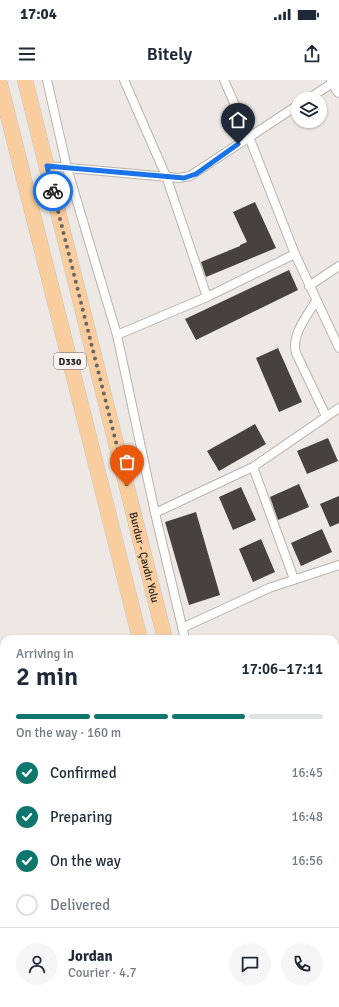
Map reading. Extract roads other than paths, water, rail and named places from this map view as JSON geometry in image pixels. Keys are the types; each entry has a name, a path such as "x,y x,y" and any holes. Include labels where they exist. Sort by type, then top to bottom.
{"highway":[{"name":"Burdur - Çavdır Yolu","path":"25,80 165,635"},
{"name":"D330","path":"0,84 139,635"}],"street":[{"path":"47,80 67,168 117,335 155,513 184,635"},
{"path":"124,80 166,176 207,297"},
{"path":"224,80 249,136 295,254 339,348"},
{"path":"320,92 336,83"},
{"path":"47,166 184,178 196,174 249,136 291,109"},
{"path":"117,335 207,297 295,254"},
{"path":"309,286 339,266"},
{"path":"316,301 295,338 294,345 296,353 326,416"},
{"path":"155,513 253,467 339,408"},
{"path":"253,467 294,579"},
{"path":"182,628 245,598 294,579 339,565"}]}
